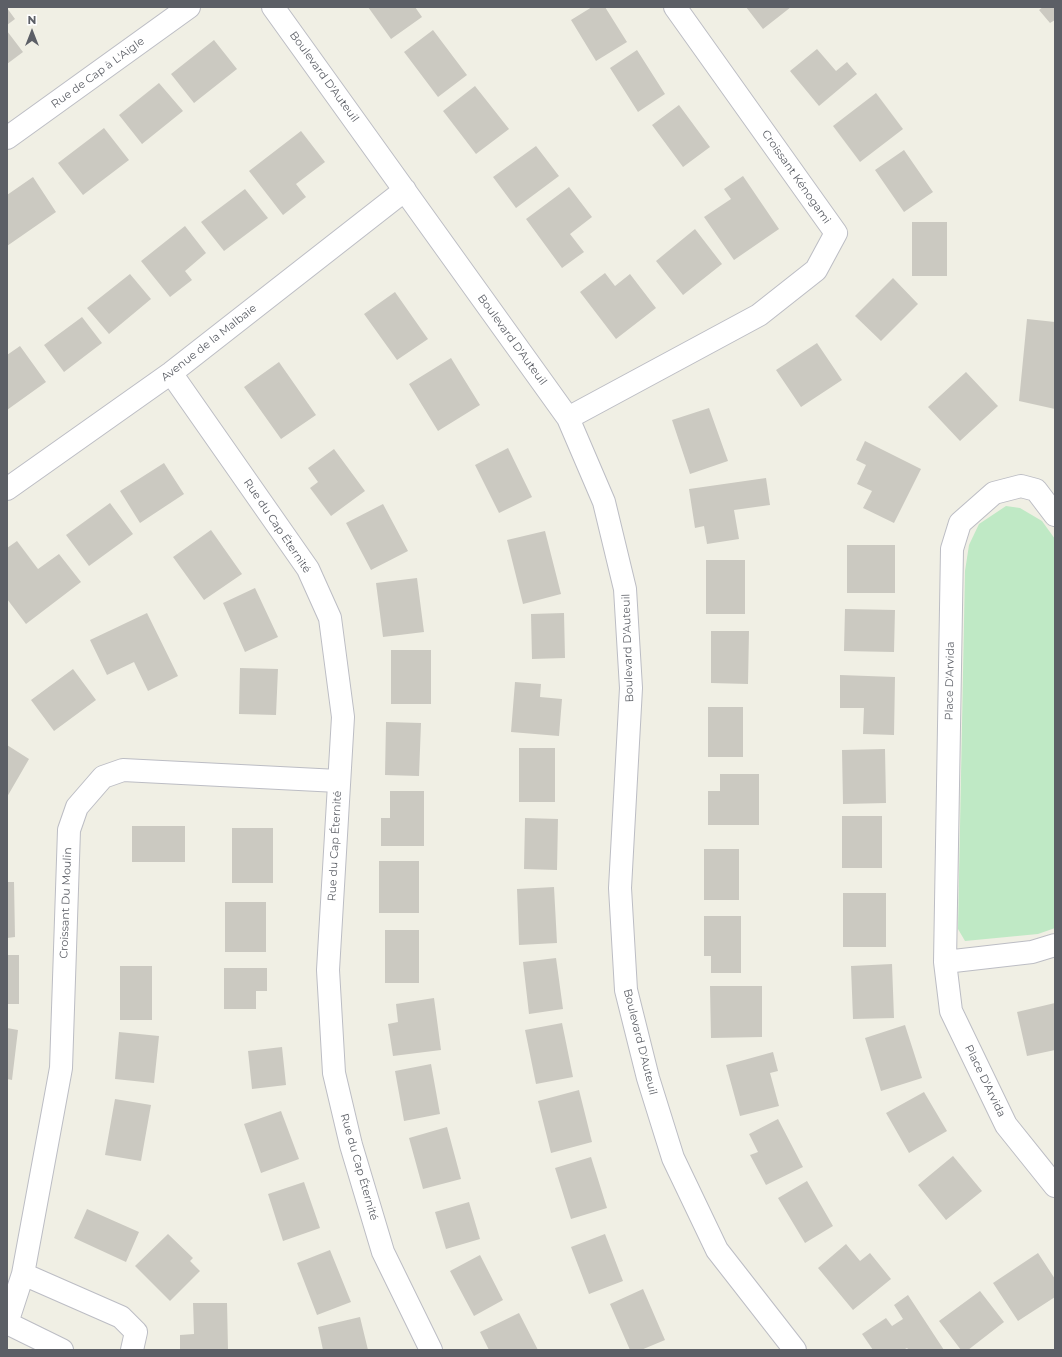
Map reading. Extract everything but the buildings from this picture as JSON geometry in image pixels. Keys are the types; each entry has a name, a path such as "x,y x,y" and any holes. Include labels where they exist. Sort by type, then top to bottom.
{"street":[{"name":"Rue de Cap à L'Aigle","path":"7,138 189,7"},
{"name":"Boulevard D'Auteuil","path":"274,7 568,418 604,502 625,589 631,688 620,888 626,990 644,1063 673,1158 717,1250 796,1350"},
{"name":"Croissant Kénogami","path":"568,418 759,315 816,270 836,233 675,7"},
{"name":"Avenue de la Malbaie","path":"7,489 171,373 405,190"},
{"name":"Rue du Cap Éternité","path":"171,373 308,568 330,618 343,717 338,780 328,970 334,1073 351,1145 383,1252 431,1350"},
{"name":"Place D'Arvida","path":"1055,515 1036,490 1021,486 994,493 960,523 952,549 945,962 951,1011 1006,1125 1055,1186"},
{"name":"Croissant Du Moulin","path":"62,1350 7,1323 23,1274 61,1068 69,830 76,807 103,777 123,770 338,780"},
{"path":"945,962 1032,952 1055,945"},
{"path":"23,1274 121,1317 136,1332 132,1350"}],"green space":[{"path":"1006,506 1020,508 1042,521 1055,539 1055,928 1038,934 965,941 958,929 965,571 969,545 979,524"}]}
